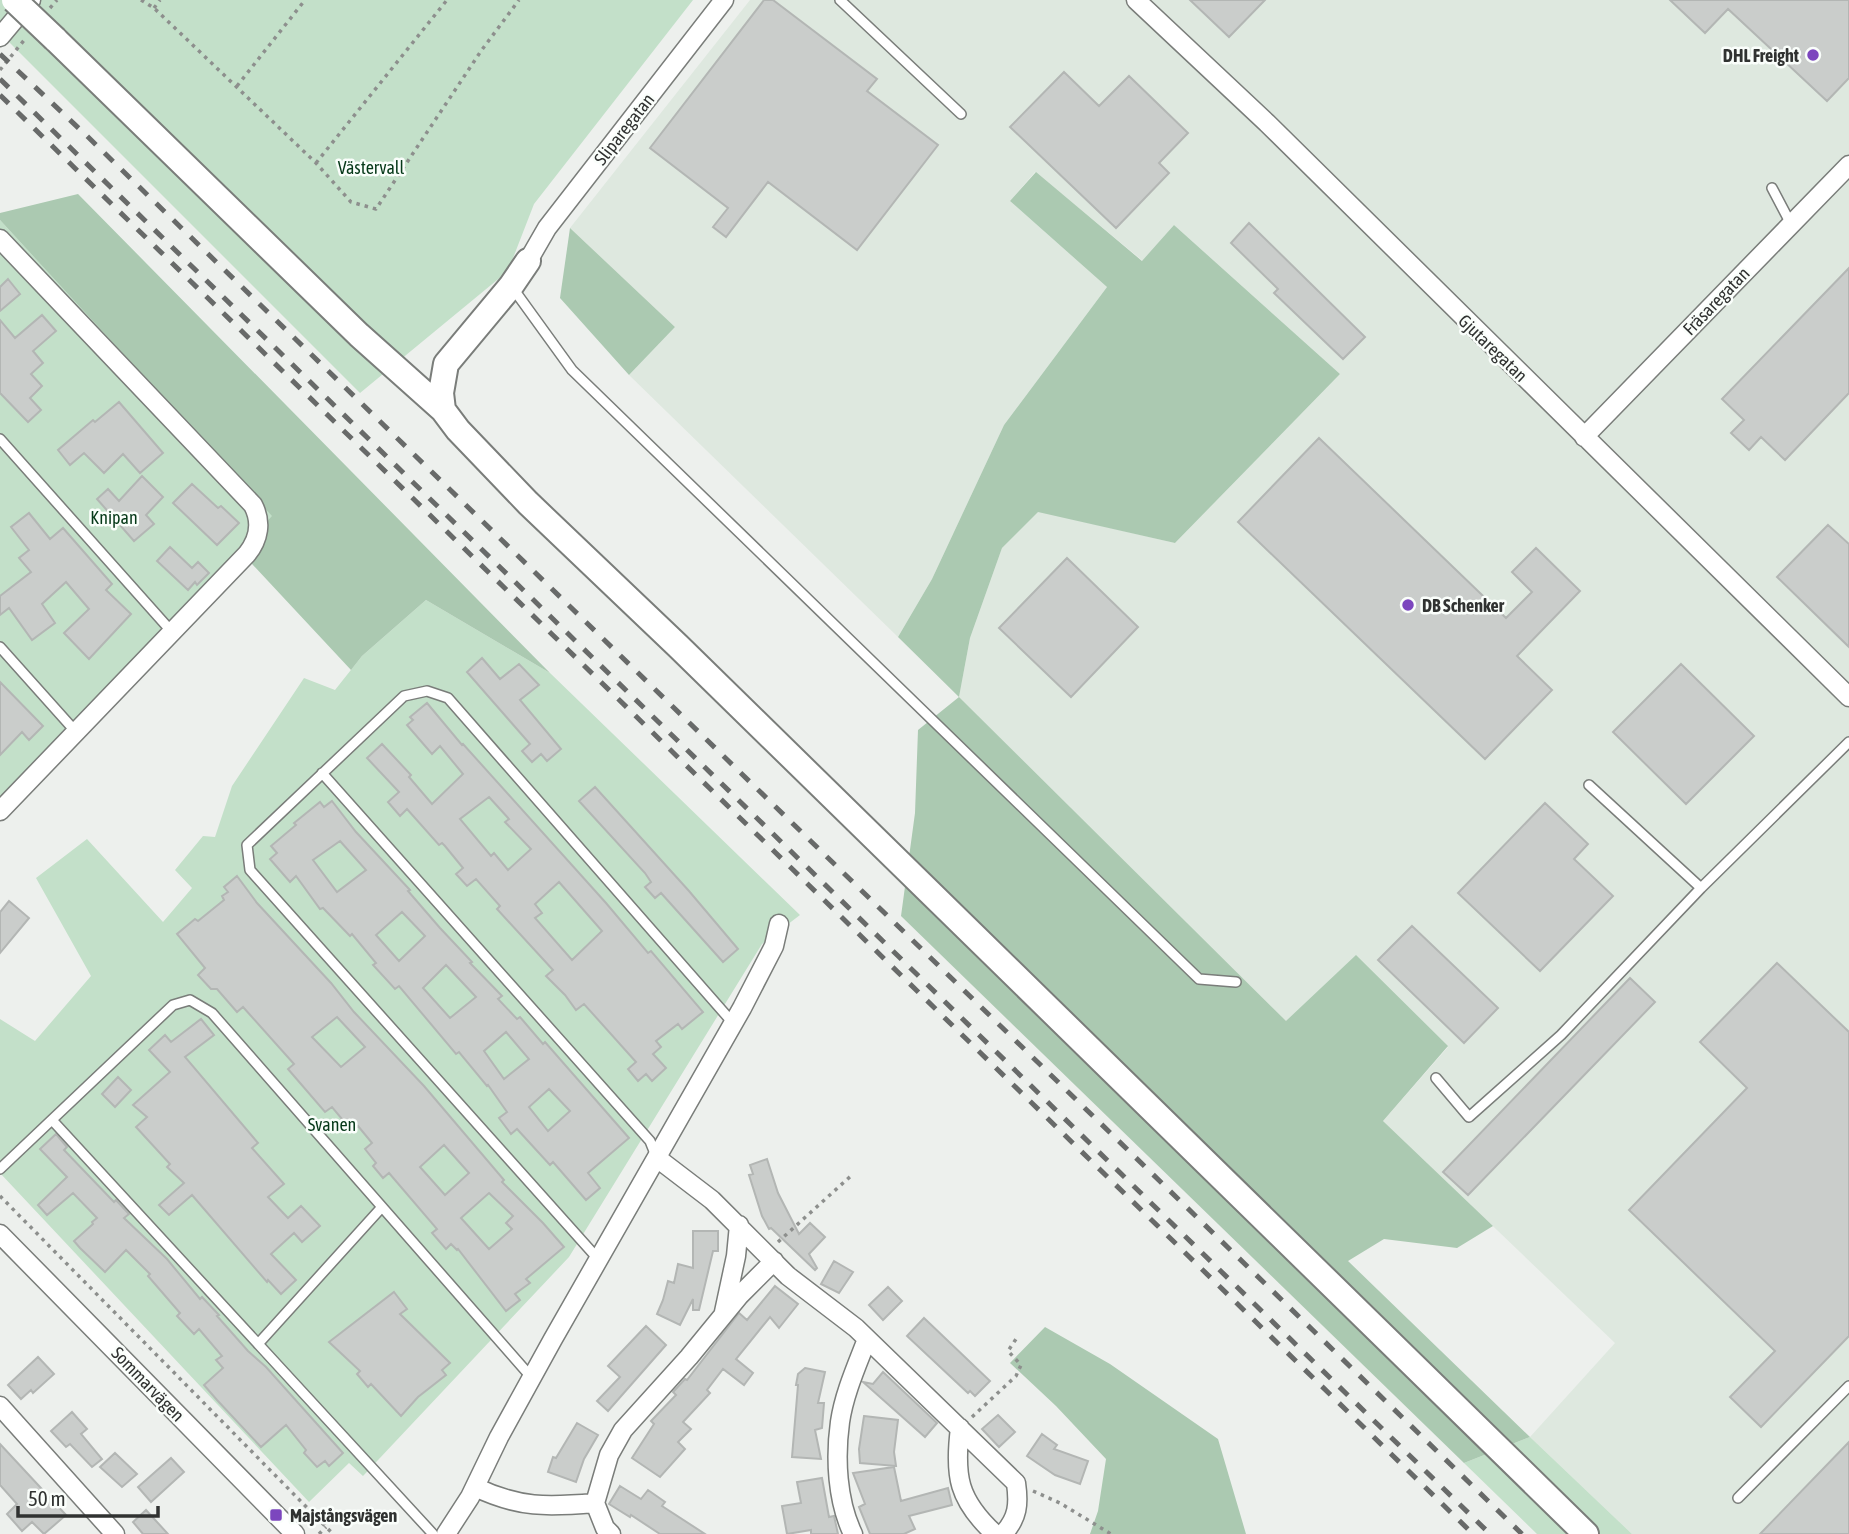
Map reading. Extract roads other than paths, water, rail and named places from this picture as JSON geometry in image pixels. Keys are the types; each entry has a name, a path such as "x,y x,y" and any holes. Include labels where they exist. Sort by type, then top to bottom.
{"main road":[{"path":"14,0 359,335 443,410 458,430 528,503 678,646 1586,1534"},
{"path":"443,410 441,385 446,364 511,286 528,261"}],"street":[{"path":"0,37 32,0"},
{"name":"Sliparegatan","path":"528,261 547,228 724,0"},
{"name":"Gjutaregatan","path":"1136,0 1266,123 1849,696"},
{"name":"Fräsaregatan","path":"1584,437 1849,165"},
{"path":"0,239 253,505 258,514 258,534 251,549 0,811"},
{"path":"446,1534 475,1487 531,1378 733,1023 774,946 779,924"},
{"path":"657,1158 683,1176 738,1225 788,1276 867,1339 1016,1483 1019,1506 1010,1527 1003,1534"},
{"path":"724,1315 736,1256 738,1225"},
{"name":"Sommarvägen","path":"0,1234 295,1534"},
{"path":"611,1534 605,1528 595,1503 609,1455 623,1430 724,1315 770,1257"},
{"path":"853,1534 839,1488 840,1420 867,1339"},
{"path":"0,1406 114,1534"},
{"path":"960,1428 958,1483 970,1506 995,1534"},
{"path":"475,1487 498,1498 522,1504 552,1506 595,1503"}],"lane":[{"path":"839,0 961,114"},
{"path":"1772,188 1791,224"},
{"path":"511,286 572,370 1199,979 1236,982"},
{"path":"0,439 172,632"},
{"path":"0,647 76,732"},
{"path":"599,1261 250,870 247,845 404,696 427,691 448,698 733,1023"},
{"path":"1436,1078 1469,1116 1561,1035 1701,888 1849,742"},
{"path":"322,773 650,1141 657,1158"},
{"path":"1589,785 1701,888"},
{"path":"0,1169 173,1005 190,1000 212,1013 531,1378"},
{"path":"52,1120 433,1534"},
{"path":"258,1344 382,1207"},
{"path":"1738,1498 1849,1386"}],"railway":[{"path":"0,54 1522,1534"},
{"path":"0,79 1490,1534"},
{"path":"0,95 1473,1534"}],"place":[{"name":"DHL Freight","path":"1813,55"},
{"name":"DB Schenker","path":"1408,605"},
{"name":"Majstångsvägen","path":"276,1515"}],"park label":[{"name":"Västervall","path":"371,167"},
{"name":"Knipan","path":"114,517"},
{"name":"Svanen","path":"332,1124"}]}
